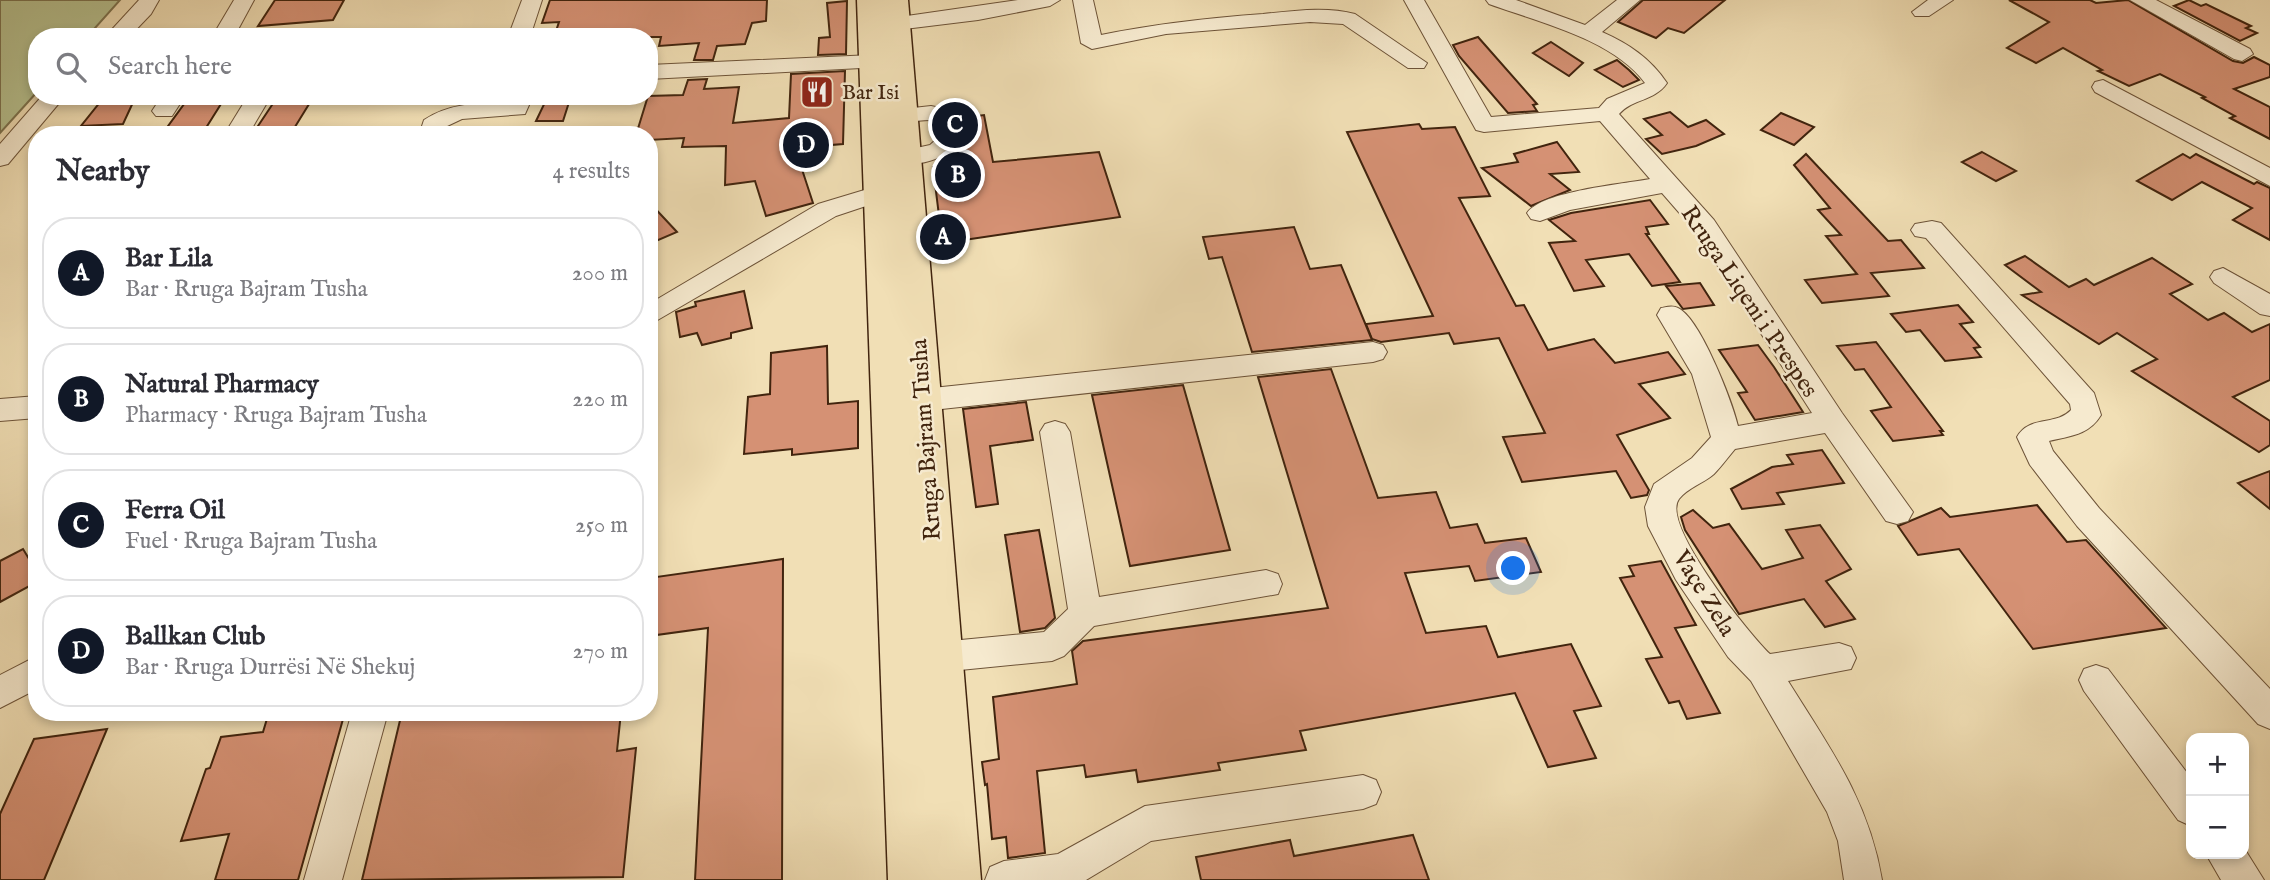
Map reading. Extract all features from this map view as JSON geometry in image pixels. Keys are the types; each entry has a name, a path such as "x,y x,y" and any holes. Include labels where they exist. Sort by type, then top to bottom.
{"main road":[{"name":"Rruga Bajram Tusha","path":"884,21 903,115 956,880"},
{"name":"Rruga Bajram Tusha","path":"884,21 881,193 913,880"}],"street":[{"path":"125,28 144,10 149,0"},
{"path":"228,28 244,0"},
{"path":"522,28 532,0"},
{"path":"658,70 936,9 934,0"},
{"path":"884,21 1050,0"},
{"path":"1083,0 1092,43 1166,27 1310,16 1348,18 1416,63"},
{"path":"1414,0 1484,125 1606,114 1615,104 1645,93 1656,83 1642,66 1621,51 1586,34 1496,0"},
{"path":"1586,34 1629,0"},
{"path":"1922,12 1944,0"},
{"path":"2140,0 2242,54"},
{"path":"2104,87 2270,178"},
{"path":"28,126 46,105"},
{"path":"242,126 254,105"},
{"path":"432,126 441,117 464,112 517,109 519,105"},
{"path":"903,115 931,113 957,125 938,151 906,157"},
{"name":"Rruga Liqeni i Prespes","path":"1606,114 1705,226 1832,421 1896,512"},
{"path":"0,159 28,126"},
{"path":"1540,213 1564,203 1667,184"},
{"path":"658,311 827,210 881,193"},
{"path":"1924,230 1932,229 2084,401 2086,415 2079,419 2077,424 2032,437 2041,457 2088,517 2270,713"},
{"path":"2223,277 2270,307"},
{"path":"1671,315 1711,379 1727,439"},
{"path":"923,400 1373,352"},
{"path":"0,410 28,408"},
{"name":"Rruga Liqeni i Prespes","path":"1727,439 1832,421"},
{"path":"1055,432 1085,613"},
{"name":"Vaçe Zela","path":"1727,439 1703,466 1665,493 1661,507 1664,526 1687,570 1740,647 1763,670 1843,804 1857,841 1863,880"},
{"path":"940,657 1052,646 1085,613 1266,584"},
{"path":"1763,670 1839,658"},
{"path":"0,693 28,676"},
{"path":"2096,680 2186,801"},
{"path":"323,880 367,721"},
{"path":"1004,880 1063,872 1145,824 1363,792"},
{"path":"2229,859 2245,880"}],"green space":[{"path":"0,0 120,0 95,28 28,28 28,102 0,133"}],"building":[{"path":"275,0 344,0 333,20 258,26"},
{"path":"550,0 767,0 766,21 752,23 745,44 717,46 713,60 694,60 699,43 659,46 661,37 658,37 658,28 557,28 559,22 542,23"},
{"path":"1643,0 1725,0 1684,33 1668,28 1656,38 1618,22"},
{"path":"2009,0 2090,0 2096,3 2128,0 2233,61 2243,63 2254,57 2270,65 2270,77 2234,89 2270,107 2270,139 2230,118 2235,116 2202,98 2205,97 2160,74 2129,86 2098,71 2102,70 2063,48 2036,63 2007,48 2049,22"},
{"path":"2189,0 2201,6 2206,4 2251,26 2246,28 2257,33 2240,41 2174,6"},
{"path":"847,1 846,54 818,55 819,38 830,37 827,3"},
{"path":"1478,37 1537,104 1533,105 1537,111 1508,113 1459,56 1453,45"},
{"path":"1551,42 1583,63 1569,76 1533,53"},
{"path":"1617,60 1639,80 1623,87 1595,70"},
{"path":"845,71 843,144 795,148 813,203 766,216 755,181 725,185 726,146 682,147 684,138 658,139 658,126 639,126 645,105 658,105 658,96 683,95 688,80 707,79 704,89 739,87 733,123 789,118 791,74"},
{"path":"98,105 132,105 123,124 81,126"},
{"path":"183,105 220,105 207,126 168,126"},
{"path":"272,105 308,105 296,126 258,126"},
{"path":"544,105 568,105 563,121 536,121"},
{"path":"1670,112 1688,127 1706,120 1724,134 1696,146 1662,154 1646,139 1662,135 1644,119"},
{"path":"1781,113 1814,127 1794,145 1761,130"},
{"path":"984,115 993,162 1099,152 1120,217 937,244 941,232 933,167 941,166 940,160 958,149 972,134 966,124 970,117"},
{"path":"1419,124 1422,129 1455,127 1490,196 1459,198 1516,306 1524,305 1548,350 1594,339 1615,363 1668,352 1685,374 1639,384 1670,418 1617,435 1649,490 1647,495 1631,498 1616,471 1522,482 1503,437 1545,433 1499,338 1454,344 1449,333 1381,342 1372,339 1366,324 1433,316 1347,132"},
{"path":"1557,142 1579,172 1550,174 1570,190 1531,206 1482,168 1518,162 1514,154"},
{"path":"1982,152 2016,171 1996,181 1962,162"},
{"path":"1806,154 1888,241 1901,240 1924,268 1871,273 1889,296 1822,303 1805,280 1857,274 1826,236 1841,235 1818,210 1830,208 1794,165"},
{"path":"2183,154 2190,158 2196,154 2254,184 2257,182 2270,188 2270,240 2233,220 2252,208 2202,182 2172,200 2137,181"},
{"path":"1650,200 1668,224 1646,227 1649,234 1646,234 1680,282 1652,286 1629,254 1586,260 1604,286 1574,291 1549,243 1575,241 1549,220 1571,213"},
{"path":"658,212 677,232 658,240"},
{"path":"1294,227 1310,269 1341,265 1372,340 1252,352 1222,257 1209,259 1203,237"},
{"path":"2025,256 2069,287 2086,279 2094,285 2152,258 2192,284 2170,294 2208,320 2224,313 2252,332 2270,324 2270,380 2233,397 2270,421 2270,445 2259,452 2132,371 2157,359 2117,333 2099,344 2022,295 2041,292 2005,265"},
{"path":"1700,283 1714,305 1683,309 1666,286"},
{"path":"744,291 752,328 731,333 731,338 702,345 697,333 680,337 676,312 696,306 695,302"},
{"path":"1958,305 1973,322 1960,324 1980,347 1974,348 1981,357 1945,361 1920,330 1906,332 1891,314"},
{"path":"1876,342 1943,431 1940,431 1943,435 1893,441 1871,411 1891,407 1864,369 1855,370 1837,346"},
{"path":"1758,345 1803,412 1755,420 1738,393 1747,392 1719,350"},
{"path":"827,346 828,404 858,401 858,448 792,455 792,449 744,454 748,397 770,394 771,353"},
{"path":"1331,369 1378,498 1436,492 1450,528 1477,524 1485,543 1526,538 1541,572 1475,581 1469,566 1405,573 1426,633 1486,626 1498,657 1571,644 1601,706 1574,711 1596,758 1548,767 1515,693 1300,731 1306,750 1218,763 1220,770 1138,782 1136,770 1086,777 1084,765 1037,771 1045,853 1008,858 1006,837 992,839 987,784 985,785 982,762 999,759 993,697 1077,684 1072,651 1083,641 1328,608 1258,377"},
{"path":"1183,385 1230,550 1130,566 1092,395"},
{"path":"1026,402 1033,440 990,446 998,504 976,507 963,409"},
{"path":"1822,450 1844,483 1777,493 1784,504 1742,509 1731,489 1772,467 1793,464 1787,455"},
{"path":"2270,471 2270,509 2238,483"},
{"path":"2037,505 2067,542 2086,540 2166,628 2033,649 1959,549 1918,555 1898,526 1941,508 1950,517"},
{"path":"1693,510 1713,528 1729,524 1762,569 1803,558 1786,530 1820,525 1851,569 1826,581 1855,619 1825,627 1804,599 1739,614 1685,530 1681,517"},
{"path":"1039,530 1055,618 1045,628 1020,632 1005,535"},
{"path":"23,549 28,557 28,587 0,602 0,561"},
{"path":"783,559 782,880 695,880 708,628 658,635 658,577"},
{"path":"1661,561 1696,625 1675,628 1720,713 1687,719 1679,701 1669,703 1646,659 1662,657 1620,578 1634,576 1629,566"},
{"path":"266,721 342,721 298,880 215,880 229,834 181,841 206,769 210,768 221,737 263,732"},
{"path":"400,721 620,721 617,751 636,748 623,877 362,880"},
{"path":"107,729 44,880 0,880 0,814 34,739"},
{"path":"1413,835 1429,880 1201,880 1196,857 1290,840 1294,856"}],"place":[{"name":"Bar Isi","path":"817,92"},
{"name":"Ferra Oil","path":"955,125"},
{"name":"Ballkan Club","path":"806,145"},
{"name":"Natural Pharmacy","path":"958,175"},
{"name":"Bar Lila","path":"943,237"}]}
